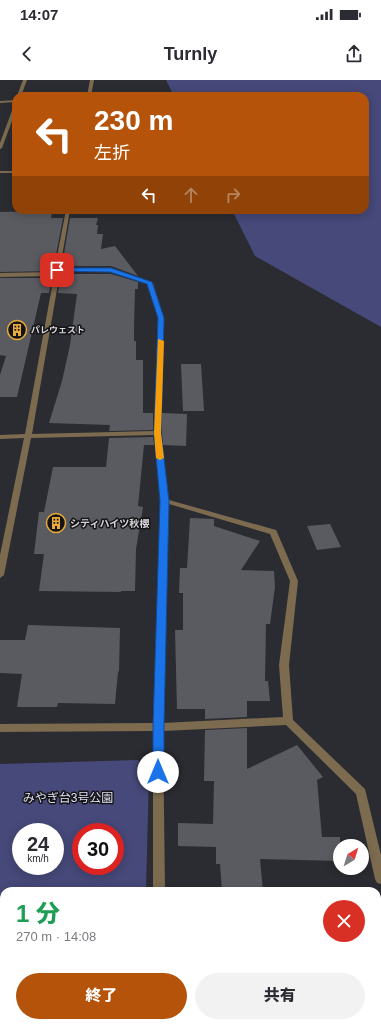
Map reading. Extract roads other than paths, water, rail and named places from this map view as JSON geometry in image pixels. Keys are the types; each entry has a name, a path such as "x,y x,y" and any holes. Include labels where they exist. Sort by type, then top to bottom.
{"street":[{"path":"20,92 25,80"},
{"path":"90,92 92,80"},
{"path":"0,102 12,101"},
{"path":"0,148 12,116"},
{"path":"0,172 12,172"},
{"path":"0,575 28,437 67,214"},
{"path":"0,275 111,270 150,283 161,318 157,433 165,501 158,727 159,887"},
{"path":"0,437 157,433"},
{"path":"165,501 273,532 294,581 284,665 288,721 361,792 381,879"},
{"path":"0,728 158,727 288,721"}],"place":[{"name":"パレウェスト","path":"17,330"},
{"name":"シティハイツ秋櫻","path":"56,523"}],"park label":[{"name":"みやぎ台3号公園","path":"68,798"}]}
